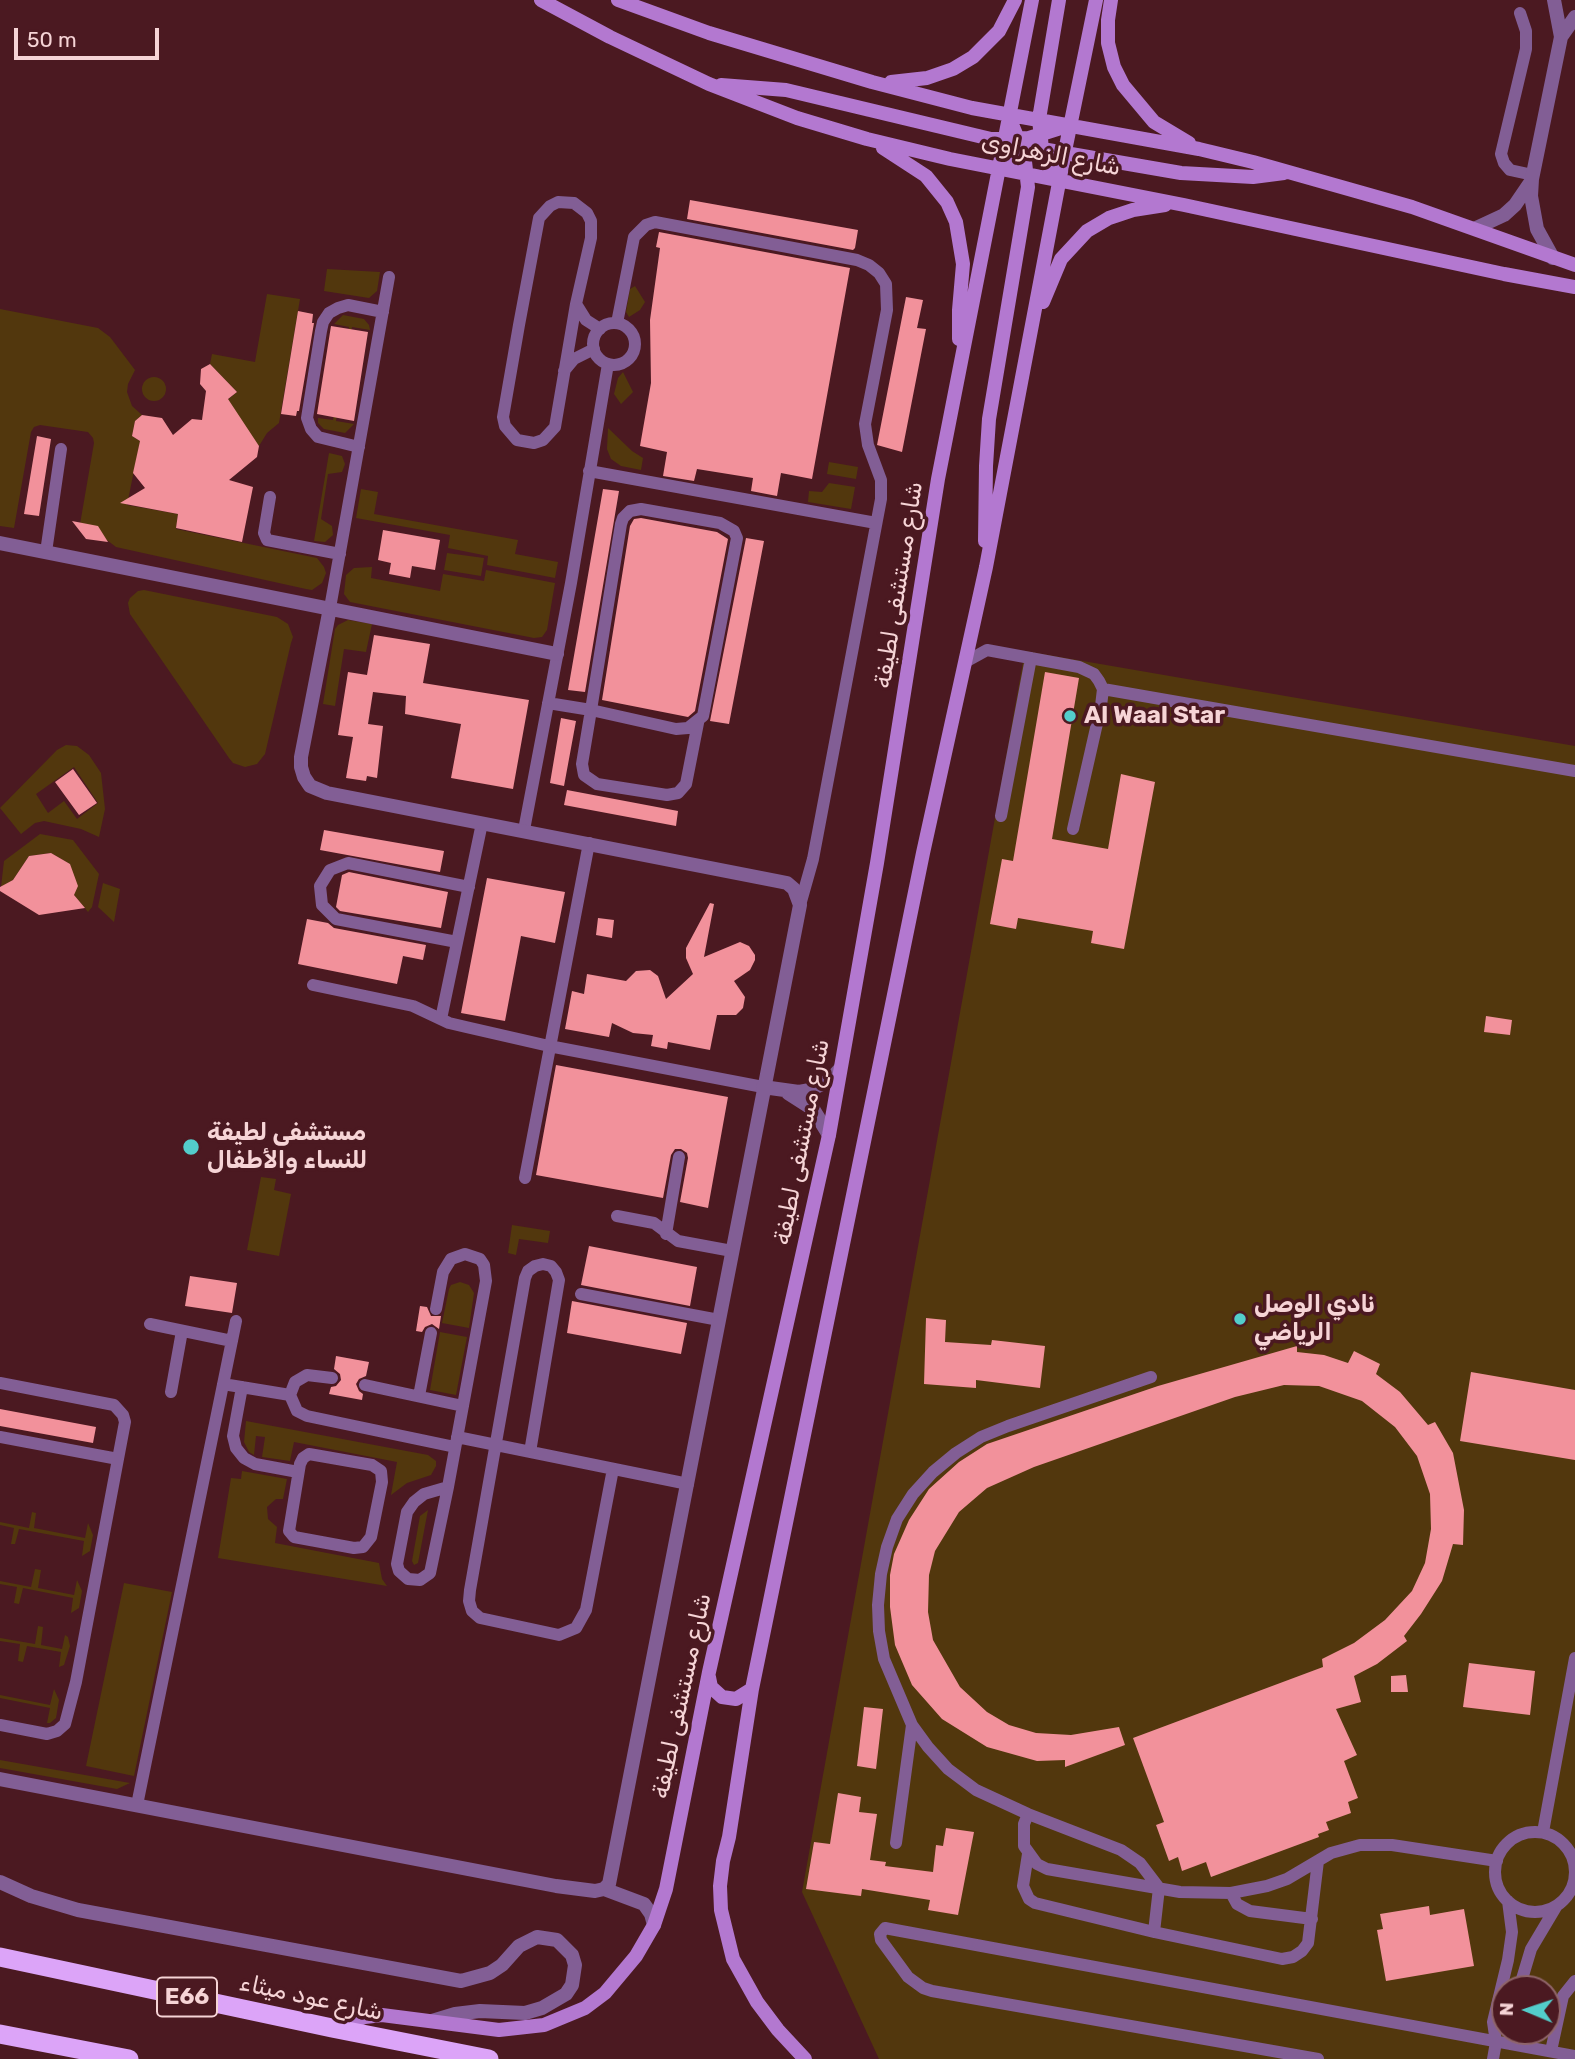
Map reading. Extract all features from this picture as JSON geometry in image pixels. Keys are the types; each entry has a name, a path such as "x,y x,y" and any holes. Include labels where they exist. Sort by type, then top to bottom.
{"highway":[{"name":"شارع عود ميثاء","path":"0,1957 489,2059"},
{"path":"0,2034 129,2059"}],"main road":[{"name":"شارع الزهراوى","path":"541,0 610,37 709,84 797,118 867,139 1575,287"},
{"name":"شارع الزهراوى","path":"618,0 709,33 872,82 972,108 1199,149 1412,207 1575,265"},
{"path":"872,82 927,78 953,69 973,57 999,31 1015,0"},
{"name":"شارع مستشفى لطيفة","path":"332,2028 365,2017 382,2015 499,2030 544,2025 585,2008 605,1993 636,1956 654,1925 666,1889 709,1672 829,1135 877,863 938,479 1032,0"},
{"path":"1059,0 1039,120 1040,143 1049,166 1059,180"},
{"path":"805,2059 778,2030 744,1981 733,1959 721,1910 723,1861 752,1689 923,853 967,662 1096,0"},
{"path":"1111,0 1108,43 1114,67 1123,85 1154,122 1199,149"},
{"path":"709,84 786,90 1022,146 1040,143 1070,125"},
{"path":"986,567 984,517 989,419 1028,187 1022,146 1008,115"},
{"path":"867,139 926,176 947,202 956,222 963,264 958,330 961,356"},
{"path":"1040,143 1065,151 1181,173 1253,177 1289,173"},
{"path":"1000,168 1022,146"},
{"path":"1032,326 1061,259 1087,232 1109,218 1133,210 1184,205"},
{"path":"709,1672 711,1687 722,1697 736,1699 752,1689"}],"street":[{"path":"1553,258 1537,229 1531,196 1561,37 1555,0"},
{"path":"1561,37 1575,17"},
{"path":"1476,228 1504,215 1520,199 1533,177"},
{"path":"0,543 557,654"},
{"path":"330,608 302,757 304,778 310,786 327,793 787,883 794,889 800,905 610,1877 604,1889"},
{"path":"763,1087 783,1091 810,1090 830,1080 840,1069"},
{"path":"783,1091 813,1109 829,1135"},
{"path":"0,1779 556,1886 595,1891 604,1889 644,1904 654,1925"},
{"path":"0,1882 32,1896 78,1910 461,1981 490,1973 502,1965 519,1946 537,1937 557,1940 572,1955 575,1965 572,1985 566,1994 542,2008 526,2013 480,2011 455,2014 432,2021"}],"lane":[{"path":"1520,13 1526,31 1527,49 1501,154 1510,170 1533,177"},
{"path":"558,202 582,207 591,221 591,238 576,304 558,418 550,435 534,443 517,440 505,426 503,417 539,218 558,202"},
{"path":"617,323 634,237 639,230 655,222 857,260 879,273 886,284 888,302 865,424 868,445 881,480 881,499 813,859 800,905"},
{"path":"330,608 389,277"},
{"path":"576,304 586,320 600,328"},
{"path":"359,447 318,437 307,418 321,331 323,321 338,308 348,305 383,312"},
{"path":"617,323 632,333 634,351 626,361 614,365 597,356 594,349 595,335 600,328 617,323"},
{"path":"564,372 574,359 594,349"},
{"path":"524,830 608,364"},
{"path":"46,552 61,449"},
{"path":"589,471 876,523"},
{"path":"270,497 265,539 340,554"},
{"path":"641,509 720,523 734,531 737,538 705,709 698,723 686,784 678,793 667,795 597,784 587,779 582,764 621,524 630,510 641,509"},
{"path":"973,631 987,650"},
{"path":"967,662 987,650 1087,669 1094,674 1102,689 1101,706 1073,829"},
{"path":"1001,816 1031,658"},
{"path":"1102,689 1575,771"},
{"path":"548,703 677,729 698,723"},
{"path":"441,1019 482,823"},
{"path":"525,1178 589,844"},
{"path":"457,942 336,919 322,905 320,886 330,870 348,863 469,887"},
{"path":"313,985 413,1006 457,1025 549,1046 763,1087"},
{"path":"666,1234 679,1157"},
{"path":"617,1216 654,1223 678,1241 732,1251"},
{"path":"436,1309 443,1272 451,1259 465,1254 480,1259 484,1265 486,1281 448,1487 430,1573 420,1580 408,1579 399,1571 397,1564 407,1512 424,1494 448,1487"},
{"path":"530,1452 559,1280 551,1266 543,1264 528,1271 525,1278 469,1601 472,1611 489,1622 559,1635 576,1628 586,1610 613,1469"},
{"path":"581,1294 719,1320"},
{"path":"137,1805 236,1321"},
{"path":"150,1324 232,1341"},
{"path":"171,1392 182,1331"},
{"path":"419,1396 431,1333"},
{"path":"332,1378 313,1375 300,1378 295,1382 290,1395 293,1406 302,1414 456,1442 496,1445 688,1484"},
{"path":"1151,1377 981,1437 933,1472 913,1494 897,1519 887,1546 878,1605 884,1659 912,1725 948,1769 976,1790 1131,1856 1147,1870 1159,1888 1154,1932"},
{"path":"0,1383 114,1405 125,1422 69,1715 65,1724 57,1731 47,1734 0,1725"},
{"path":"223,1384 290,1395"},
{"path":"365,1385 463,1406"},
{"path":"242,1387 233,1436 236,1448 244,1458 255,1464 298,1472"},
{"path":"0,1437 118,1459"},
{"path":"316,1454 372,1465 381,1471 377,1511 367,1545 354,1548 291,1534 288,1528 298,1472 303,1458 316,1454"},
{"path":"1543,1832 1575,1658"},
{"path":"896,1843 912,1725"},
{"path":"1028,1814 1022,1835 1028,1854 1037,1864 1047,1869 1206,1894 1231,1893 1267,1886 1287,1879 1345,1848 1383,1844 1497,1861"},
{"path":"1504,1975 1512,1933 1508,1901 1497,1883 1497,1861 1511,1840 1526,1833 1543,1832 1555,1836 1572,1854 1575,1866 1572,1888 1531,1949 1523,1975"},
{"path":"1028,1854 1023,1886 1029,1899 1035,1903 1282,1959 1293,1957 1308,1943 1318,1861"},
{"path":"1231,1893 1237,1904 1250,1911 1312,1919"},
{"path":"1508,1901 1528,1911 1539,1912 1559,1904"},
{"path":"1318,2059 932,1991 908,1977 881,1940 880,1934 885,1928 890,1928 1491,2041"},
{"path":"1550,2051 1563,1996 1575,1981"},
{"path":"1514,2045 1575,2056"}],"shaded area":[{"path":"327,269 380,272 377,291 369,298 324,291"},
{"path":"635,286 645,302 640,310 629,317 626,312 630,289"},
{"path":"267,294 300,299 279,423 267,433 259,446 225,402 237,392 210,364 212,354 255,362"},
{"path":"0,309 98,328 110,337 135,370 127,392 132,406 142,415 135,421 132,436 140,441 127,505 178,514 176,529 317,558 326,573 322,583 312,590 306,589 116,547 86,524 79,530 94,443 88,432 40,425 34,427 14,528 0,526"},
{"path":"343,315 364,319 370,330 352,327 336,421 354,424 345,433 324,429 318,423 318,418 333,420 349,327 334,324"},
{"path":"623,372 633,392 621,404 614,394 618,378"},
{"path":"154,377 162,381 166,389 162,397 154,401 146,397 142,389 146,381"},
{"path":"608,428 643,458 641,470 621,466 611,459 607,449"},
{"path":"329,453 342,456 345,464 342,472 328,474 321,519 332,526 333,535 325,542 314,541"},
{"path":"829,462 858,467 856,479 827,474"},
{"path":"829,483 855,487 851,509 808,502 809,491 822,492"},
{"path":"361,489 378,492 374,514 518,540 515,554 558,562 555,578 487,565 488,556 448,548 450,535 356,518"},
{"path":"447,553 484,558 481,576 444,570"},
{"path":"372,567 371,578 440,591 443,574 484,581 486,570 555,583 547,630 542,637 534,638 350,602 344,594 346,575 354,568"},
{"path":"138,591 277,617 288,624 293,637 265,754 257,764 245,767 233,763 130,614 130,598"},
{"path":"348,620 372,624 366,652 344,649 335,706 323,704 335,629"},
{"name":"نادي الوصل الرياضي","path":"1025,651 1575,746 1575,2059 879,2059 802,1892"},
{"path":"66,745 77,746 89,755 101,773 105,809 99,837 81,829 44,821 35,823 21,834 0,808 57,750","holes":["74,767 98,803 77,819 64,801 48,813 36,794"]},
{"path":"40,834 73,840 99,874 92,907 88,912 74,895 70,864 51,853 29,856 13,880 1,887 4,861"},
{"path":"103,883 120,889 114,922 98,907"},
{"path":"261,1177 276,1179 274,1190 291,1194 279,1256 247,1250"},
{"path":"512,1225 550,1231 548,1243 519,1239 516,1255 508,1253"},
{"path":"460,1282 469,1285 474,1293 469,1328 442,1323 449,1289 451,1285"},
{"path":"440,1332 467,1337 456,1395 430,1390"},
{"path":"246,1421 428,1455 436,1461 436,1466 431,1475 407,1483 391,1495 397,1462 294,1442 290,1461 262,1457 265,1437 256,1436 254,1455 249,1452 244,1442"},
{"path":"242,1471 287,1479 283,1499 276,1499 267,1507 268,1519 277,1527 275,1543 379,1563 382,1579 387,1586 218,1558 231,1478 241,1479"},
{"path":"428,1510 418,1563 414,1565 412,1561 420,1516"},
{"path":"32,1512 36,1513 34,1528 85,1538 88,1523 93,1535 90,1551 82,1556 84,1541 19,1529 15,1544 11,1544 14,1528 0,1525 0,1522 29,1528"},
{"path":"35,1569 41,1570 38,1588 74,1595 77,1580 82,1591 79,1608 71,1613 73,1598 23,1588 19,1604 14,1603 17,1587 0,1584 0,1581 31,1587"},
{"path":"124,1583 172,1592 134,1776 86,1766"},
{"path":"38,1626 43,1627 41,1645 62,1649 65,1635 68,1637 70,1646 64,1665 59,1667 61,1652 27,1646 23,1662 18,1661 20,1644 0,1641 0,1638 35,1644"},
{"path":"54,1689 59,1700 56,1718 50,1723 47,1723 50,1708 0,1698 0,1695 50,1705"},
{"path":"0,1760 130,1783 117,1789 0,1768"}],"building":[{"path":"690,200 858,230 855,248 853,250 687,219"},
{"path":"659,232 850,268 812,479 781,473 777,496 751,491 753,478 697,469 694,481 663,476 667,452 640,446 651,383 650,320 660,248 656,247"},
{"path":"906,297 923,300 917,328 926,329 902,452 877,445"},
{"path":"298,311 313,314 314,323 296,416 281,414"},
{"path":"331,326 368,332 354,421 317,414"},
{"path":"210,364 237,392 228,399 259,446 257,457 229,480 253,487 242,542 176,528 178,514 120,503 145,488 133,473 140,441 132,436 135,421 142,415 162,418 173,435 192,419 202,420 206,391 200,384 201,369"},
{"path":"37,436 51,439 39,516 24,514"},
{"path":"603,489 619,491 585,692 568,690"},
{"path":"634,519 717,532 728,539 695,711 688,717 602,700 630,526"},
{"path":"72,521 98,526 108,542 86,539"},
{"path":"383,530 440,540 435,570 412,566 410,578 389,574 391,563 378,560"},
{"path":"746,538 764,541 729,724 710,721"},
{"path":"374,635 430,644 423,683 529,700 513,789 451,778 461,724 405,714 406,696 373,692 368,724 383,726 377,778 367,776 366,781 346,778 353,737 338,735 348,672 367,675"},
{"path":"1045,672 1079,678 1052,839 1108,849 1121,774 1155,782 1124,949 1091,943 1093,931 1018,918 1016,929 990,924 1002,859 1013,861"},
{"path":"561,718 576,721 564,786 550,783"},
{"path":"73,769 97,803 79,815 55,782"},
{"path":"567,790 678,811 676,826 564,805"},
{"path":"324,830 444,851 440,872 320,850"},
{"path":"51,853 70,864 78,886 74,895 85,908 39,915 0,891 0,887 13,880 29,856"},
{"path":"349,872 448,892 441,928 340,911 336,907 342,875"},
{"path":"487,878 565,892 555,943 521,936 505,1021 461,1013"},
{"path":"710,903 714,904 704,957 740,942 749,946 755,960 750,970 734,981 745,997 743,1008 736,1015 717,1015 710,1050 668,1042 667,1049 651,1046 653,1035 633,1033 612,1023 609,1037 565,1029 572,991 584,994 587,974 626,981 636,971 650,970 658,976 666,999 693,974 686,958 686,948"},
{"path":"598,918 614,920 612,938 596,935"},
{"path":"307,919 328,923 334,928 426,945 423,960 403,956 397,984 298,964"},
{"path":"1486,1016 1512,1020 1510,1035 1484,1032"},
{"path":"556,1065 728,1097 708,1208 680,1202 688,1158 687,1153 681,1149 675,1149 671,1155 663,1198 536,1175"},
{"path":"589,1246 697,1267 690,1306 581,1285"},
{"path":"190,1276 237,1283 232,1313 185,1306"},
{"path":"572,1301 687,1323 681,1354 567,1333"},
{"path":"420,1306 427,1307 431,1316 441,1316 439,1329 432,1324 422,1332 416,1331"},
{"path":"926,1318 946,1320 945,1342 991,1345 992,1340 1045,1346 1040,1388 976,1380 976,1388 924,1384"},
{"path":"1297,1346 1297,1352 1324,1355 1348,1363 1354,1351 1380,1364 1376,1374 1400,1392 1428,1425 1435,1422 1453,1453 1464,1510 1463,1545 1453,1544 1442,1581 1404,1636 1407,1641 1377,1664 1354,1676 1361,1702 1336,1709 1357,1755 1344,1761 1358,1798 1348,1802 1351,1813 1326,1822 1329,1830 1318,1834 1319,1837 1211,1877 1206,1862 1182,1871 1178,1857 1169,1861 1156,1825 1164,1822 1133,1738 1323,1667 1322,1659 1354,1643 1385,1620 1412,1591 1425,1563 1431,1529 1430,1494 1417,1456 1395,1427 1362,1401 1319,1386 1284,1385 1235,1397 1034,1467 987,1488 959,1512 935,1551 929,1575 928,1612 933,1640 960,1687 987,1712 1009,1725 1036,1733 1071,1735 1119,1727 1125,1745 1065,1767 1065,1760 1037,1761 987,1747 942,1719 912,1685 895,1645 890,1607 890,1575 894,1554 909,1520 929,1489 959,1462 987,1444 1158,1386"},
{"path":"336,1356 369,1362 366,1376 356,1384 363,1394 362,1400 329,1394 331,1387 341,1380 340,1374 334,1369"},
{"path":"1471,1372 1575,1390 1575,1460 1460,1441"},
{"path":"0,1409 96,1427 93,1443 0,1426"},
{"path":"1469,1663 1535,1671 1530,1715 1463,1707"},
{"path":"1406,1675 1408,1692 1391,1692 1391,1676"},
{"path":"864,1707 883,1709 876,1769 857,1766"},
{"path":"838,1793 861,1797 859,1812 877,1814 870,1860 886,1862 885,1866 933,1872 936,1845 943,1846 946,1828 974,1832 958,1915 928,1910 930,1900 862,1889 861,1896 806,1889 814,1842 830,1844"},
{"path":"1429,1906 1430,1915 1464,1909 1474,1966 1386,1981 1377,1930 1383,1929 1380,1914"}],"place":[{"name":"Al Waal Star","path":"1070,716"},
{"name":"مستشفى لطيفة للنساء والأطفال","path":"191,1147"},
{"name":"نادي الوصل الرياضي","path":"1240,1319"}]}
